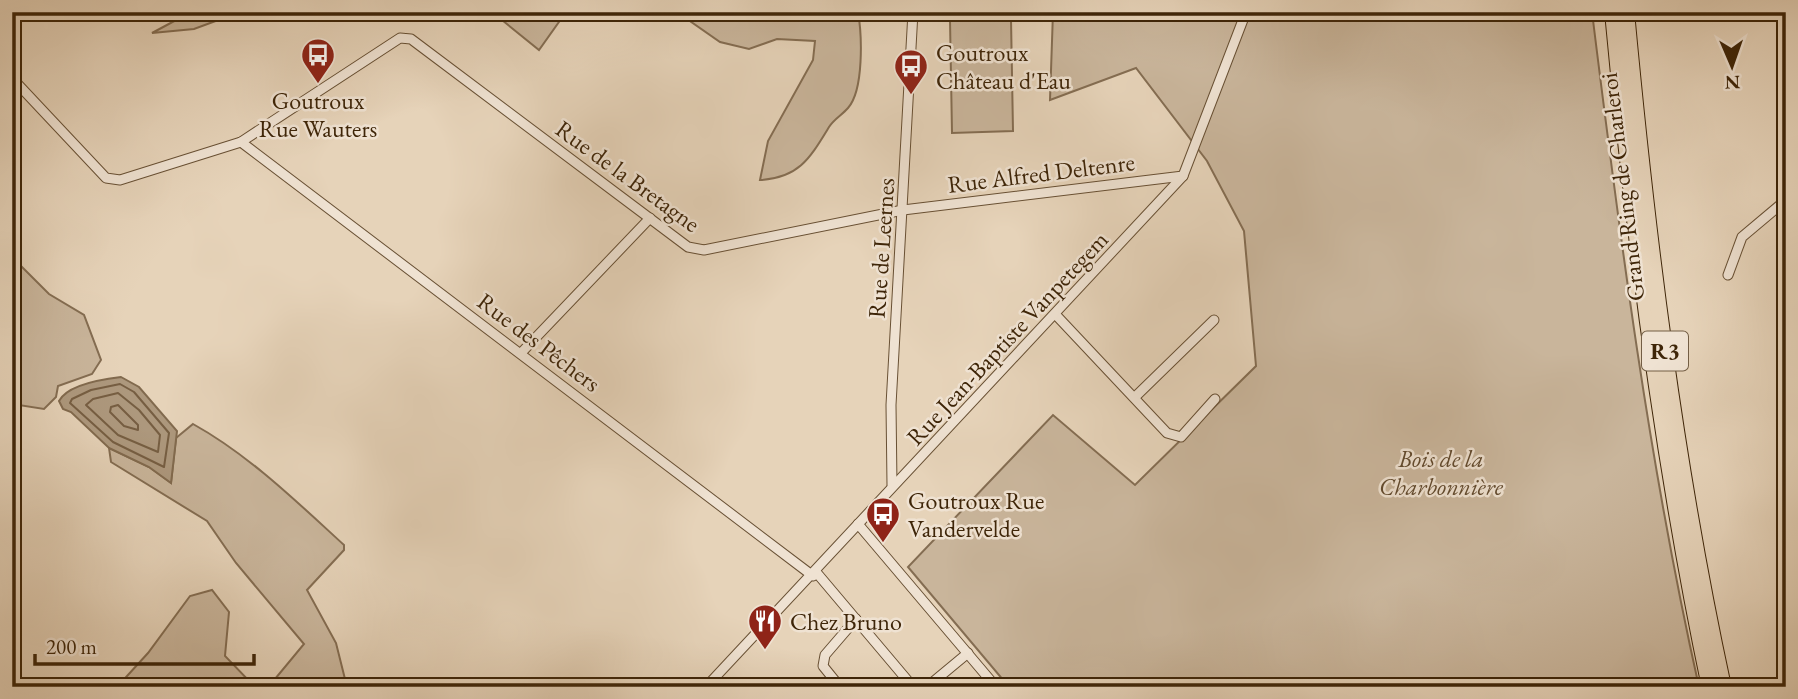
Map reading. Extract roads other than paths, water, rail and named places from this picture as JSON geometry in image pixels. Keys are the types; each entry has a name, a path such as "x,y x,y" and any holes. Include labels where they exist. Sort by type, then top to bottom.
{"highway":[{"name":"Grand Ring de Charleroi","path":"1613,12 1652,354 1710,687"},
{"name":"Grand Ring de Charleroi","path":"1626,12 1665,351 1683,470 1723,687"}],"street":[{"name":"Rue de Leernes","path":"892,485 891,405 913,12"},
{"path":"1183,176 1246,12"},
{"name":"Rue de la Bretagne","path":"241,142 400,38 411,39 688,247 704,250 903,210"},
{"path":"12,78 106,178 120,180 241,142"},
{"name":"Rue des Pêchers","path":"241,142 814,574 856,619 912,687"},
{"name":"Rue Alfred Deltenre","path":"903,210 1183,176"},
{"name":"Rue Jean-Baptiste Vanpetegem","path":"706,687 1183,176"},
{"path":"1728,275 1742,237 1786,200"},
{"path":"522,352 650,218"},
{"path":"1055,314 1167,433 1181,437 1215,399"},
{"path":"1135,397 1214,320"},
{"path":"858,524 996,687"},
{"path":"840,687 822,666 824,655 856,619"},
{"path":"927,687 968,653"}],"water":[{"path":"121,377 139,387 177,431 171,483 149,467 109,448 71,412 63,409 59,401 78,386"}],"place":[{"name":"Goutroux Rue Wauters","path":"318,85"},
{"name":"Goutroux Château d'Eau","path":"911,96"},
{"name":"Goutroux Rue Vandervelde","path":"883,544"},
{"name":"Chez Bruno","path":"765,651"}],"park label":[{"name":"Bois de la Charbonnière","path":"1441,472"}]}
